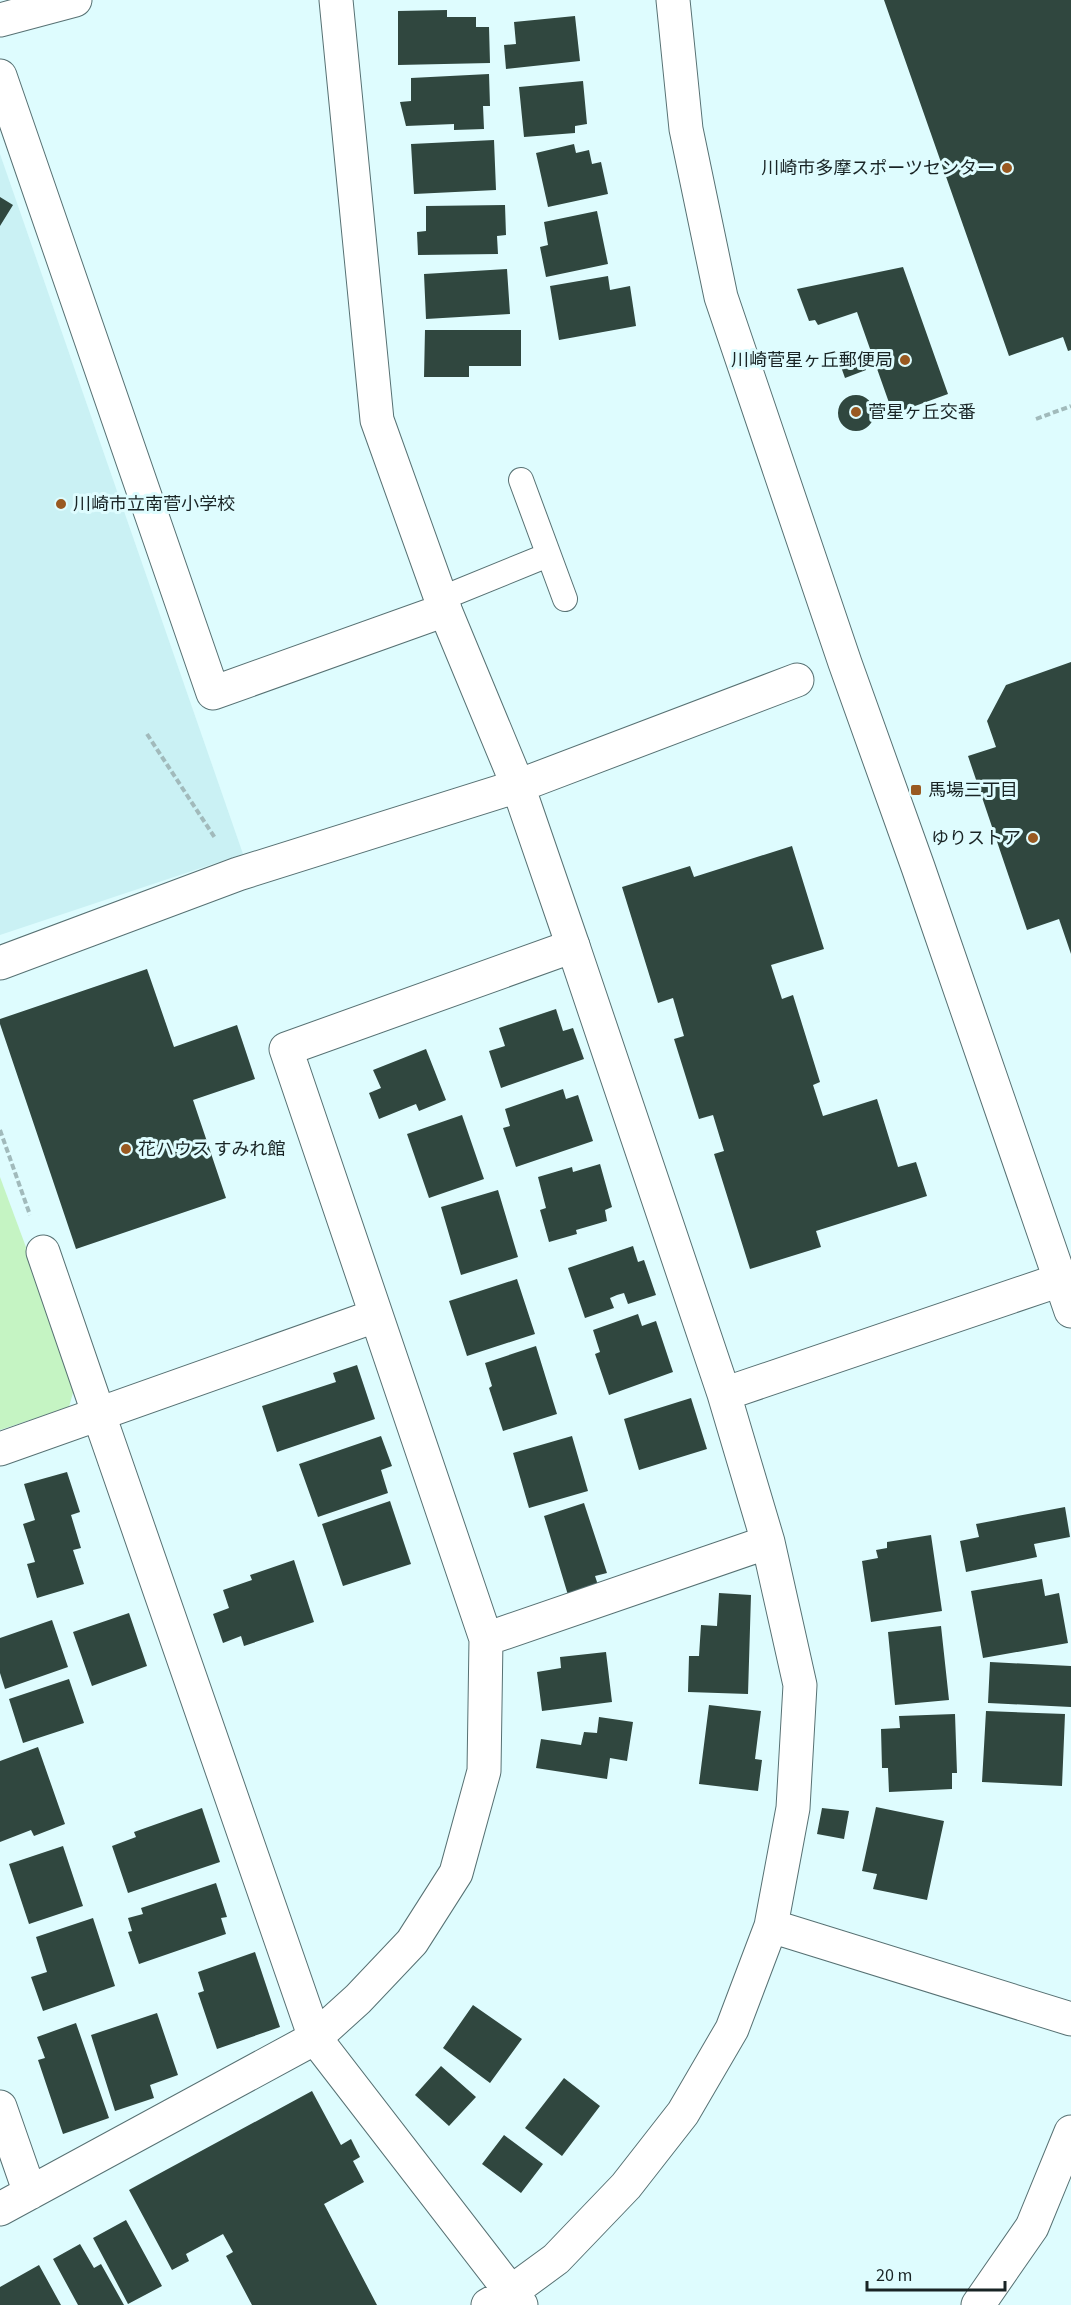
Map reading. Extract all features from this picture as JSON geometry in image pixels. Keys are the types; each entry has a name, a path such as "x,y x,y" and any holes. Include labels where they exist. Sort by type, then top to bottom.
{"street":[{"path":"0,20 75,0"},
{"path":"43,1252 315,2038 507,2301 556,2259 626,2186 683,2113 732,2029 771,1926 793,1808 800,1685 768,1542 724,1394 518,786 443,604 377,420 336,0"},
{"path":"674,0 686,129 721,297 845,663 1066,1278 1071,1311"},
{"path":"0,76 213,693 443,604"},
{"path":"0,963 238,874 518,786 797,680"},
{"path":"0,2209 315,2038 358,1999 412,1942 456,1872 484,1771 486,1639 286,1048 573,946"},
{"path":"724,1394 1066,1278"},
{"path":"0,1449 375,1316"},
{"path":"486,1639 768,1542"},
{"path":"771,1926 1071,2019"},
{"path":"0,2107 30,2193"},
{"path":"978,2305 1032,2227 1071,2132"}],"lane":[{"path":"521,480 565,599"},
{"path":"443,604 548,555"}],"path":[{"path":"1036,419 1071,406"},
{"path":"147,734 238,874"},
{"path":"0,1131 43,1252"}],"shaded area":[{"name":"川崎市立南菅小学校","path":"0,154 243,854 0,935"}],"green space":[{"path":"0,1177 76,1382 69,1407 0,1430"}],"building":[{"name":"川崎市多摩スポーツセンター","path":"884,0 1071,0 1071,350 1068,351 1063,337 1009,356"},
{"path":"447,10 447,17 476,17 476,27 489,27 490,63 398,65 398,11"},
{"path":"575,16 580,61 506,69 504,45 516,44 514,22"},
{"path":"489,74 490,106 483,106 484,129 454,130 454,124 406,126 400,102 411,101 411,78"},
{"path":"583,81 587,124 575,126 575,133 524,137 519,87"},
{"path":"494,140 496,190 414,194 411,144"},
{"path":"574,144 576,153 589,150 592,164 601,162 608,194 548,207 536,153"},
{"path":"0,197 13,205 0,226"},
{"path":"505,205 506,235 497,236 498,254 418,255 417,232 426,231 426,206"},
{"path":"597,211 608,264 546,277 540,247 548,245 544,222"},
{"name":"川崎菅星ヶ丘郵便局","path":"903,267 948,394 893,414 857,312 818,325 815,320 809,321 797,289"},
{"path":"507,269 510,314 426,319 424,274"},
{"path":"608,276 610,290 630,286 636,326 559,340 550,286"},
{"path":"425,330 521,330 521,366 469,366 469,377 424,377"},
{"path":"860,356 866,370 845,378 840,364"},
{"name":"菅星ヶ丘交番","path":"856,395 869,400 874,413 869,426 856,431 843,426 838,413 843,400"},
{"name":"ゆりストア","path":"1071,662 1071,954 1059,919 1027,930 968,756 996,747 987,721 1006,685"},
{"path":"792,846 824,949 771,965 782,999 793,995 820,1082 813,1085 823,1116 877,1099 898,1167 916,1162 927,1196 816,1231 821,1247 750,1269 714,1154 724,1151 713,1115 699,1119 674,1039 684,1036 673,998 658,1003 622,887 690,866 694,877"},
{"name":"花ハウス すみれ館","path":"147,969 174,1047 237,1025 255,1079 193,1100 226,1198 76,1249 0,1019"},
{"path":"556,1009 563,1031 573,1028 584,1059 501,1088 489,1051 505,1046 499,1028"},
{"path":"426,1049 446,1100 419,1111 416,1104 379,1119 369,1093 381,1088 373,1070"},
{"path":"563,1089 566,1099 578,1095 593,1141 516,1167 503,1128 510,1126 505,1109"},
{"path":"462,1115 484,1179 429,1198 407,1134"},
{"path":"600,1164 612,1207 605,1210 607,1221 576,1230 577,1234 549,1242 540,1210 546,1208 538,1177 572,1167 573,1172"},
{"path":"498,1190 518,1257 461,1275 441,1207"},
{"path":"633,1246 638,1262 644,1260 656,1295 628,1304 624,1293 617,1295 610,1298 614,1308 585,1318 568,1268"},
{"path":"517,1279 535,1334 467,1356 449,1301"},
{"path":"638,1314 642,1326 656,1321 673,1372 609,1395 595,1354 600,1352 593,1330"},
{"path":"536,1346 557,1414 503,1431 489,1388 492,1386 485,1363"},
{"path":"357,1365 375,1419 277,1452 262,1406 336,1382 333,1373"},
{"path":"691,1398 707,1449 639,1470 624,1419"},
{"path":"381,1436 392,1466 381,1470 388,1493 318,1517 299,1464"},
{"path":"572,1436 588,1491 529,1508 513,1453"},
{"path":"67,1472 80,1512 71,1515 81,1548 73,1550 84,1584 37,1598 27,1564 35,1562 23,1524 35,1520 24,1484"},
{"path":"390,1501 411,1564 343,1586 322,1524"},
{"path":"584,1503 607,1573 595,1576 598,1585 568,1595 544,1516"},
{"path":"1065,1507 1070,1537 1034,1544 1037,1557 966,1572 960,1541 979,1537 976,1524"},
{"path":"931,1535 942,1611 871,1622 862,1561 878,1558 876,1550 887,1548 887,1542"},
{"path":"294,1560 314,1622 244,1646 241,1636 223,1643 213,1614 229,1608 223,1590 252,1580 250,1575"},
{"path":"1042,1579 1045,1596 1059,1593 1068,1643 983,1658 971,1591"},
{"path":"719,1593 751,1595 748,1694 688,1692 689,1656 699,1656 701,1625 717,1626"},
{"path":"129,1613 147,1666 92,1686 73,1632"},
{"path":"52,1620 68,1667 5,1689 0,1673 0,1638"},
{"path":"941,1626 949,1700 895,1705 888,1632"},
{"path":"606,1652 612,1702 542,1711 537,1672 561,1668 560,1657"},
{"path":"990,1662 1071,1666 1071,1707 988,1703"},
{"path":"69,1679 84,1723 23,1743 9,1699"},
{"path":"709,1705 761,1711 755,1759 762,1760 758,1791 699,1784"},
{"path":"986,1711 1065,1714 1062,1786 982,1782"},
{"path":"955,1714 957,1773 952,1773 952,1789 889,1792 888,1768 882,1768 881,1729 900,1728 899,1716"},
{"path":"599,1717 633,1722 627,1761 610,1758 607,1779 536,1768 541,1739 581,1745 584,1732 597,1733"},
{"path":"38,1747 65,1824 34,1836 31,1830 0,1842 0,1761"},
{"path":"876,1807 944,1821 927,1900 873,1889 877,1874 862,1871"},
{"path":"202,1808 220,1862 128,1893 112,1846 136,1837 134,1832"},
{"path":"822,1808 849,1811 844,1839 817,1834"},
{"path":"63,1846 83,1906 29,1924 9,1864"},
{"path":"216,1883 227,1917 221,1918 226,1934 139,1964 128,1932 132,1931 128,1918 143,1914 141,1908"},
{"path":"93,1918 115,1986 43,2011 31,1977 47,1972 36,1937"},
{"path":"255,1952 280,2027 217,2049 198,1993 204,1991 198,1972"},
{"path":"473,2005 522,2039 490,2083 443,2048"},
{"path":"157,2013 178,2075 150,2085 154,2098 115,2111 91,2035"},
{"path":"76,2023 109,2118 63,2134 38,2060 45,2058 37,2037"},
{"path":"441,2066 476,2097 449,2126 415,2095"},
{"path":"564,2078 600,2106 562,2156 525,2128"},
{"path":"312,2091 341,2145 351,2139 360,2157 353,2161 364,2182 324,2204 377,2305 252,2305 226,2256 233,2252 223,2234 186,2254 189,2261 172,2270 129,2190"},
{"path":"504,2135 543,2164 521,2193 482,2164"},
{"path":"126,2220 162,2286 128,2304 93,2238"},
{"path":"80,2244 94,2268 101,2264 124,2305 78,2305 53,2259"},
{"path":"39,2265 61,2305 0,2305 0,2287"}],"place":[{"name":"川崎市多摩スポーツセンター","path":"1007,168"},
{"name":"川崎菅星ヶ丘郵便局","path":"905,360"},
{"name":"菅星ヶ丘交番","path":"856,412"},
{"name":"川崎市立南菅小学校","path":"61,504"},
{"name":"馬場三丁目","path":"916,790"},
{"name":"ゆりストア","path":"1033,838"},
{"name":"花ハウス すみれ館","path":"126,1149"}]}
